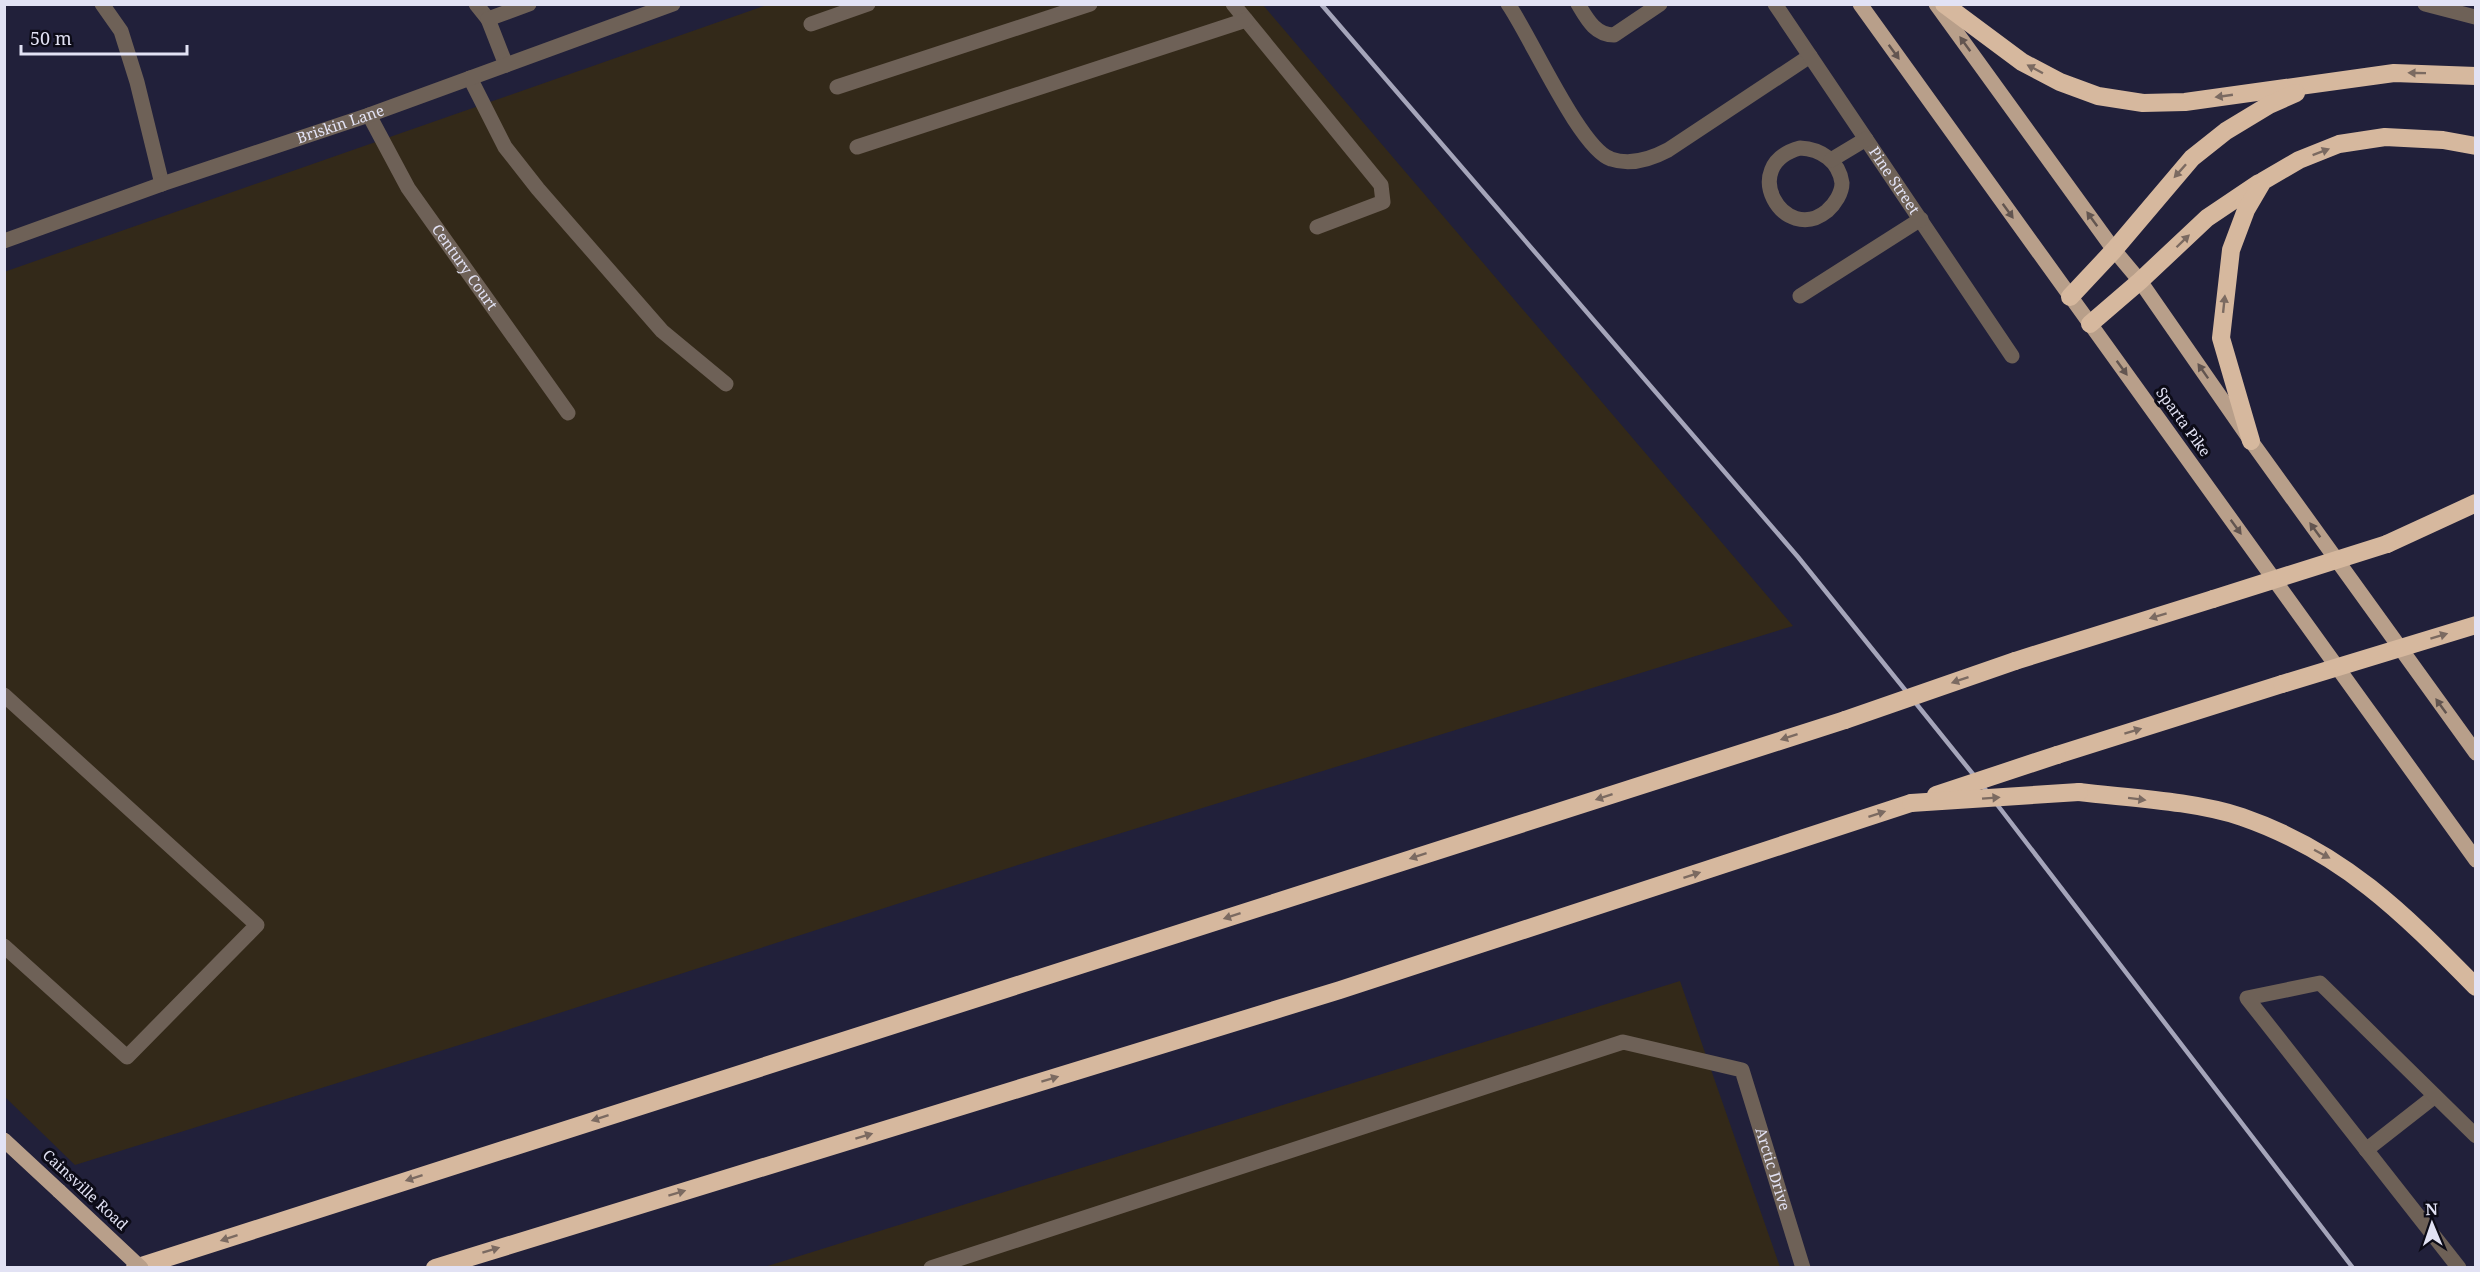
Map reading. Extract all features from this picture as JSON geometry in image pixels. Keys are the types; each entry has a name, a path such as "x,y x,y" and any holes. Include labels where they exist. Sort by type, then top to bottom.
{"highway":[{"path":"1944,4 2022,62 2060,82 2098,96 2143,103 2185,102 2394,73 2475,76"},
{"path":"2070,297 2114,250 2192,158 2226,131 2269,105 2316,84"},
{"path":"2090,324 2207,218 2263,180 2299,160 2339,144 2385,136 2443,140 2475,146"},
{"path":"2251,441 2221,338 2231,250 2246,210 2263,180"},
{"path":"2387,544 2475,503"},
{"path":"135,1268 1845,720 2015,660 2475,517"},
{"path":"435,1268 1340,990 2057,755 2475,625"},
{"path":"1911,803 2079,792 2180,804 2240,816 2289,837 2339,863 2379,893 2475,987"}],"main road":[{"name":"Sparta Pike","path":"1860,4 2475,860"},
{"path":"1936,4 2114,250 2140,281 2251,441 2475,753"},
{"name":"Cainsville Road","path":"4,1140 141,1268"}],"street":[{"path":"102,4 121,31 137,82 162,184"},
{"path":"476,4 488,20 507,65"},
{"path":"488,20 529,4"},
{"name":"Briskin Lane","path":"4,241 162,184 369,115 673,4"},
{"path":"811,24 868,4"},
{"path":"837,87 1090,4"},
{"path":"1233,4 1381,185 1383,202 1317,227"},
{"path":"1508,4 1572,116 1597,148 1610,159 1631,162 1649,160 1668,150 1810,56"},
{"path":"1578,4 1597,31 1606,35 1614,35 1660,4"},
{"name":"Pine Street","path":"1775,4 2012,356"},
{"path":"2426,4 2475,17"},
{"path":"856,147 1246,20"},
{"path":"470,78 505,147 538,189 662,331 726,384"},
{"name":"Century Court","path":"369,115 408,188 568,413"},
{"path":"1831,160 1866,139"},
{"path":"1812,148 1831,160 1842,177 1842,187 1833,206 1826,213 1807,219 1788,215 1780,209 1773,200 1769,177 1780,158 1789,151 1812,148"},
{"path":"1800,296 1921,219"},
{"path":"4,695 257,925 127,1057 4,946"},
{"path":"2459,1268 2247,998 2320,983 2475,1136"},
{"name":"Arctic Drive","path":"931,1268 1623,1042 1742,1070 1803,1268"},
{"path":"2366,1150 2435,1096"}],"shaded area":[{"path":"767,5 1263,5 1793,626 1021,864 485,1037 75,1165 5,1097 4,272"},
{"path":"1680,981 1780,1267 761,1268"}],"railway":[{"path":"1321,4 1798,557 1989,794 2353,1268"}]}
